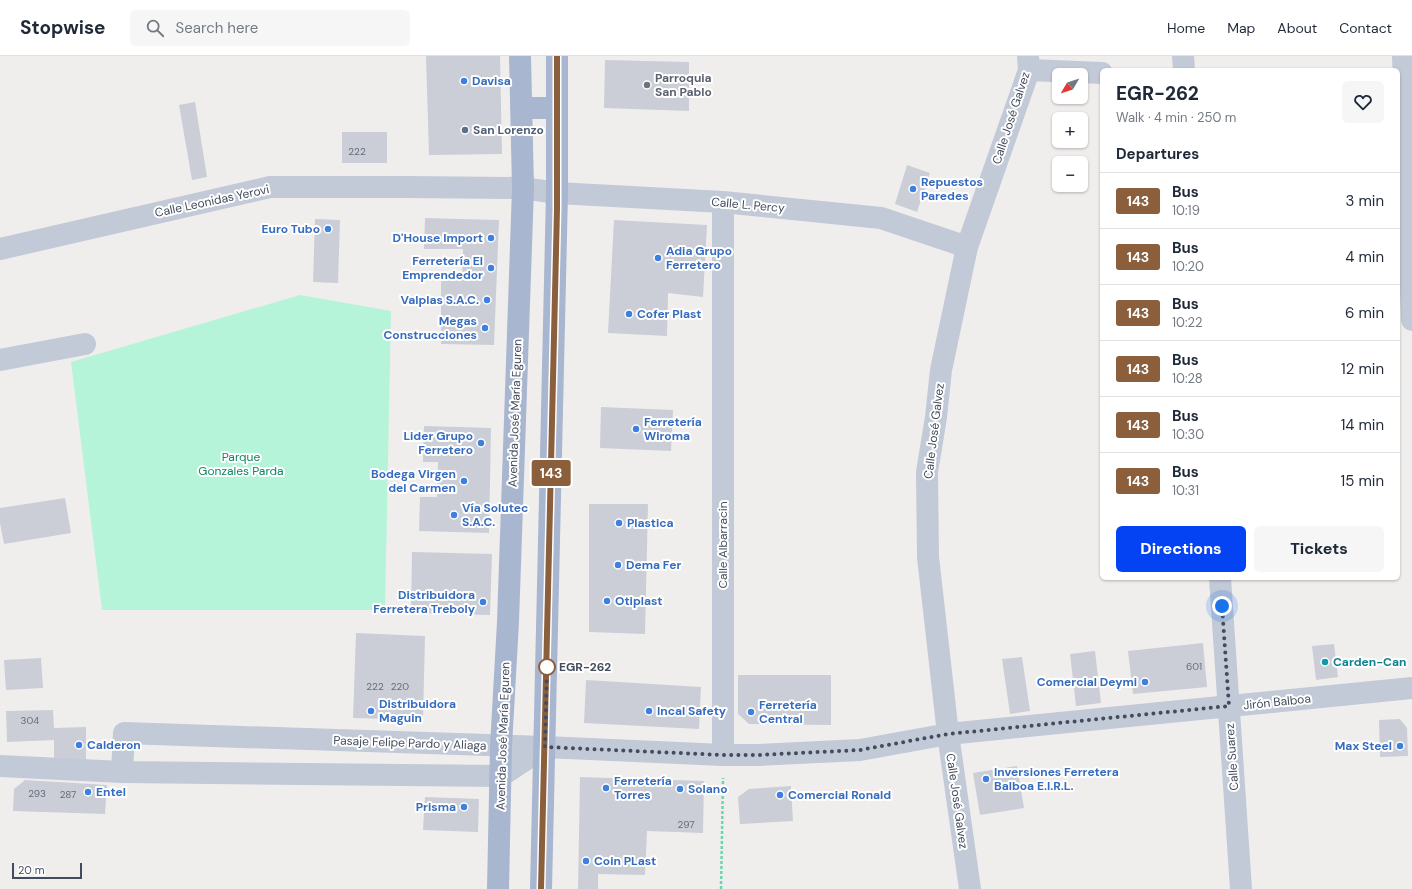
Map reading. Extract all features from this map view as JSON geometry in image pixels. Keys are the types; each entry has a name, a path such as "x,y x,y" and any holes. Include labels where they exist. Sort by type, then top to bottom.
{"main road":[{"name":"Avenida José María Eguren","path":"498,889 501,746 508,622 523,188 520,56"},
{"path":"541,889 557,193 557,56"},
{"path":"521,108 557,108"}],"street":[{"path":"1182,56 1184,68"},
{"path":"1028,63 1100,73"},
{"name":"Calle José Galvez","path":"970,889 948,734 928,557 927,472 936,417 941,370 967,247 1028,63"},
{"path":"1404,71 1412,320"},
{"name":"Calle Leonidas Yerovi","path":"0,249 270,187 523,188"},
{"name":"Calle L. Percy","path":"523,188 557,193 723,202 881,218 967,247"},
{"name":"Calle Albarracin","path":"723,202 723,755"},
{"path":"0,360 86,344"},
{"name":"Calle Suarez","path":"1220,580 1241,889"},
{"name":"Jirón Balboa","path":"545,747 723,755 758,755 860,750 948,734 1412,688"},
{"name":"Pasaje Felipe Pardo y Aliaga","path":"122,772 124,733 545,747"},
{"path":"0,766 122,772 501,776 545,747"}],"path":[{"path":"721,889 723,755"}],"green space":[{"name":"Parque Gonzales Parda","path":"300,295 391,311 385,610 102,610 71,362"}],"building":[{"path":"426,56 500,56 502,154 429,155"},
{"name":"Parroquia San Pablo","path":"605,60 689,62 689,111 604,108"},
{"path":"195,102 207,177 192,180 179,105"},
{"path":"342,132 387,132 387,163 342,163"},
{"name":"Repuestos Paredes","path":"907,165 930,173 917,212 895,204"},
{"path":"425,218 499,220 494,345 441,344 441,277 462,278 463,249 424,249"},
{"path":"315,219 340,220 338,283 313,282"},
{"name":"Adia Grupo Ferretero","path":"614,220 707,225 703,297 668,293 667,336 608,333"},
{"name":"Ferretería Wiroma","path":"601,407 673,410 671,451 600,448"},
{"path":"424,426 491,428 489,533 419,531 420,497 437,497 438,462 423,462"},
{"path":"65,498 71,533 4,544 0,523 0,508"},
{"path":"589,504 648,504 645,634 589,632"},
{"path":"412,552 492,554 490,615 411,613"},
{"path":"356,633 425,636 423,720 353,718"},
{"path":"1203,643 1207,687 1133,694 1128,651"},
{"name":"Carden-Can","path":"1334,644 1338,677 1316,680 1312,646"},
{"path":"1095,651 1101,703 1076,706 1070,654"},
{"path":"1022,657 1030,711 1010,714 1002,659"},
{"path":"41,658 43,688 6,690 4,660"},
{"path":"738,675 831,675 831,725 749,724 738,714"},
{"path":"586,680 701,687 699,729 584,723"},
{"path":"53,710 54,728 86,727 86,763 54,763 54,740 7,742 6,711"},
{"path":"1400,719 1407,728 1408,756 1380,757 1379,720"},
{"path":"1017,766 1024,808 980,815 973,773"},
{"path":"580,777 704,781 703,833 647,831 645,875 598,874 598,889 578,889"},
{"path":"25,780 107,785 105,814 13,811 14,789"},
{"path":"791,786 793,821 740,824 738,797 749,789"},
{"path":"425,797 479,799 478,832 423,830"}],"bus line":[{"name":"143","path":"541,889 557,209 557,56"}],"place":[{"name":"Davisa","path":"464,81"},
{"name":"Parroquia San Pablo","path":"647,85"},
{"name":"San Lorenzo","path":"465,130"},
{"name":"Repuestos Paredes","path":"913,189"},
{"name":"Euro Tubo","path":"328,229"},
{"name":"D'House Import","path":"491,238"},
{"name":"Adia Grupo Ferretero","path":"658,258"},
{"name":"Ferretería El Emprendedor","path":"491,268"},
{"name":"Valplas S.A.C.","path":"487,300"},
{"name":"Cofer Plast","path":"629,314"},
{"name":"Megas Construcciones","path":"485,328"},
{"name":"Ferretería Wiroma","path":"636,429"},
{"name":"Lider Grupo Ferretero","path":"481,443"},
{"name":"Bodega Virgen del Carmen","path":"464,481"},
{"name":"Vía Solutec S.A.C.","path":"454,515"},
{"name":"Plastica","path":"619,523"},
{"name":"Dema Fer","path":"618,565"},
{"name":"Otiplast","path":"607,601"},
{"name":"Distribuidora Ferretera Treboly","path":"483,602"},
{"name":"Carden-Can","path":"1325,662"},
{"name":"EGR-262","path":"547,667"},
{"name":"Comercial Deymi","path":"1145,682"},
{"name":"Distribuidora Maguin","path":"371,711"},
{"name":"Incal Safety","path":"649,711"},
{"name":"Ferretería Central","path":"751,712"},
{"name":"Calderon","path":"79,745"},
{"name":"Max Steel","path":"1400,746"},
{"name":"Inversiones Ferretera Balboa E.I.R.L.","path":"986,779"},
{"name":"Ferretería Torres","path":"606,788"},
{"name":"Solano","path":"680,789"},
{"name":"Entel","path":"88,792"},
{"name":"Comercial Ronald","path":"780,795"},
{"name":"Prisma","path":"464,807"},
{"name":"Coin PLast","path":"586,861"}],"route":[{"path":"547,667 545,747 723,755 758,755 860,750 948,734 1229,706 1222,606"}]}
